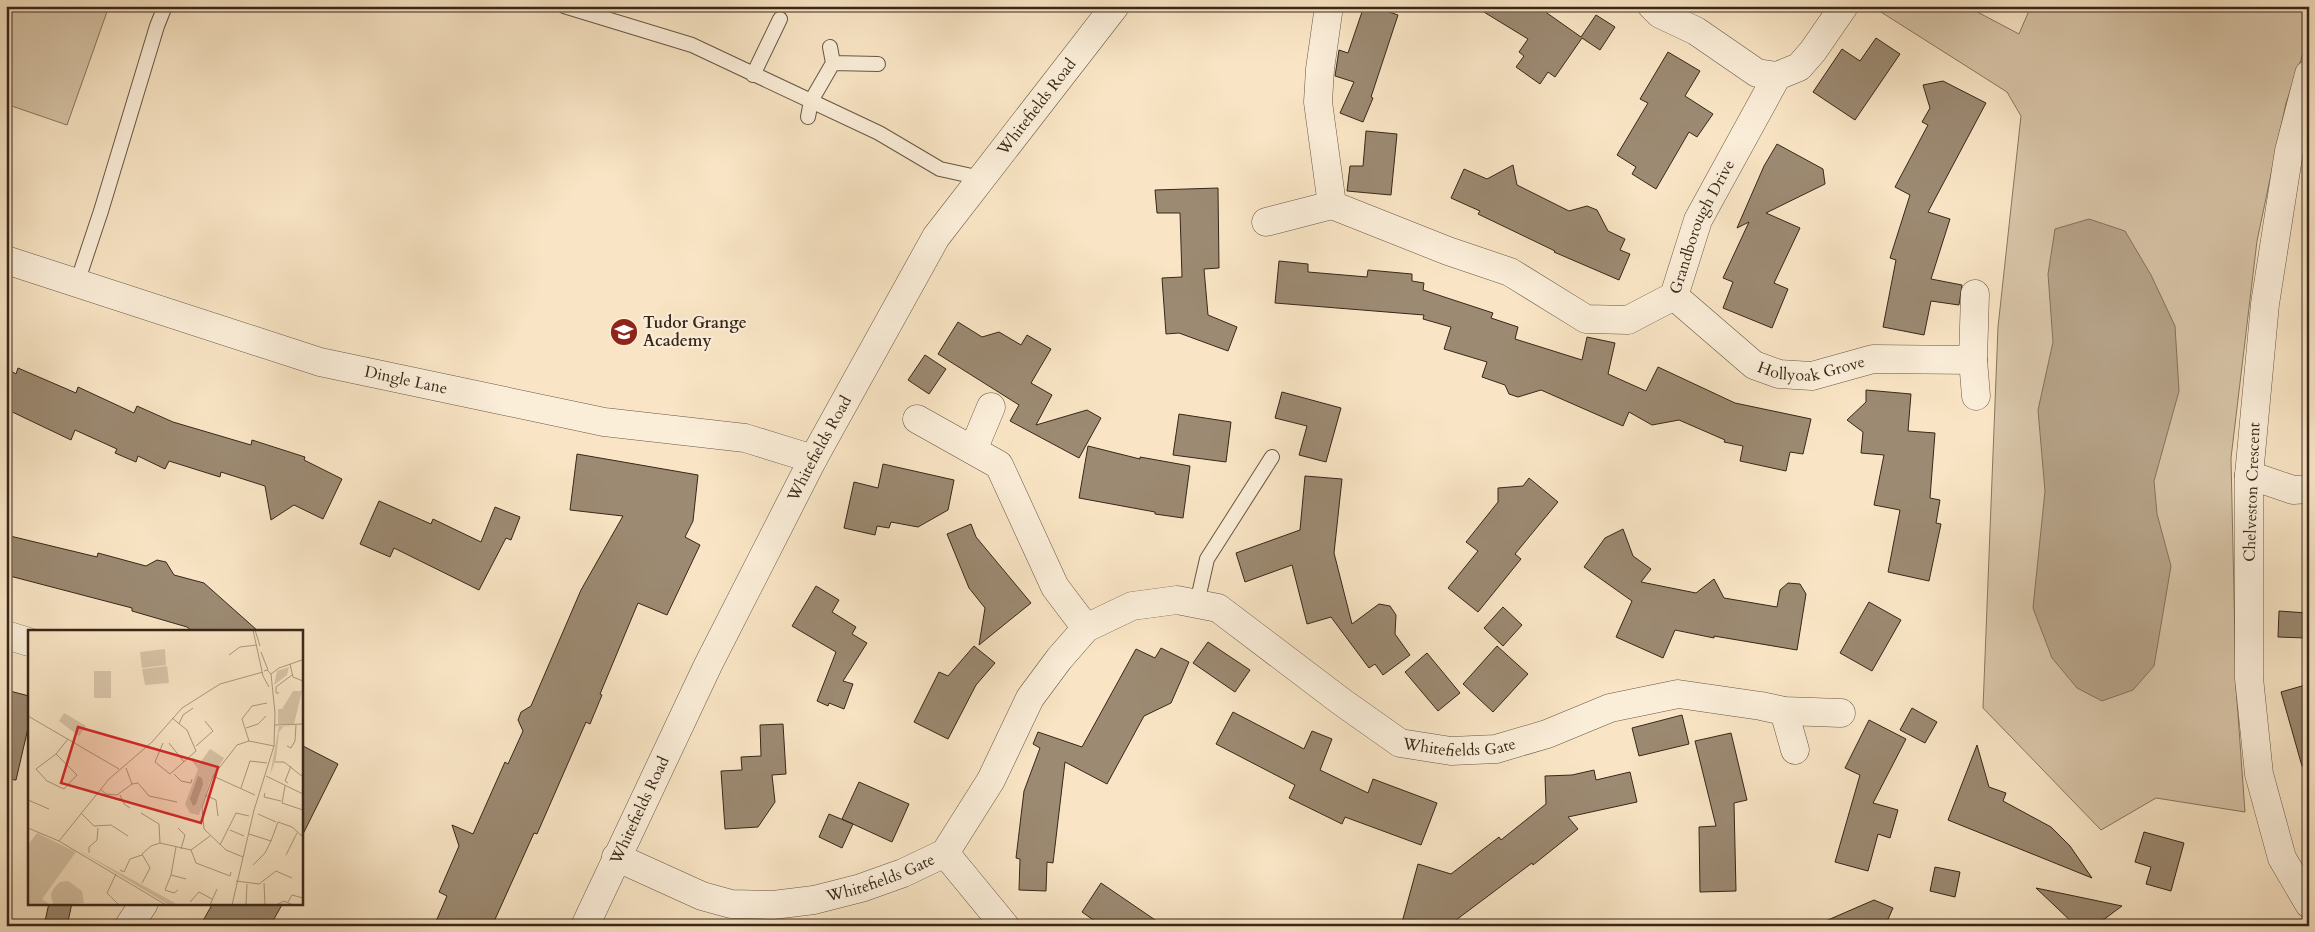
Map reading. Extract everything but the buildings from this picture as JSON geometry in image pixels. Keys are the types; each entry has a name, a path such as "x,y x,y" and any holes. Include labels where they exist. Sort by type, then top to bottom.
{"street":[{"name":"Whitefields Road","path":"585,926 616,856 708,665 813,459 936,237 1115,6"},
{"path":"1266,222 1332,205 1318,102 1320,69 1330,6"},
{"path":"1652,6 1660,14 1696,31 1757,73 1777,76 1799,67 1813,51 1844,6"},
{"name":"Chelveston Crescent","path":"2309,74 2299,154 2265,304 2249,475 2249,678 2259,774 2282,858 2309,904"},
{"name":"Grandborough Drive","path":"1332,205 1448,251 1510,272 1586,319 1628,320 1674,296 1698,220 1777,76"},
{"name":"Dingle Lane","path":"6,260 320,362 604,422 745,438 813,459"},
{"path":"1976,294 1973,360 1976,396"},
{"name":"Hollyoak Grove","path":"1674,296 1754,365 1779,374 1812,376 1873,359 1973,360"},
{"path":"972,450 991,407"},
{"path":"917,419 999,465 1055,587 1086,628"},
{"path":"2249,475 2292,490 2309,489"},
{"name":"Whitefields Gate","path":"616,856 702,896 732,904 773,905 814,900 861,888 903,873 944,853 991,780 1030,698 1059,659 1086,628 1132,606 1177,600 1218,608 1342,702 1400,743 1451,750 1496,749 1547,734 1610,708 1678,694 1784,711 1841,713"},
{"path":"6,635 28,642"},
{"path":"1784,711 1795,750"},
{"path":"944,853 1005,926"},
{"path":"129,926 143,904"}],"lane":[{"path":"77,283 101,211 157,26 165,6"},
{"path":"564,6 692,45 879,133 940,169 981,178"},
{"path":"753,75 780,19"},
{"path":"808,117 811,101 833,62 830,47"},
{"path":"833,62 878,64"},
{"path":"1197,604 1207,558 1272,457"}],"shaded area":[{"path":"6,6 109,6 67,125 6,104"},
{"path":"1966,6 2019,34 2031,6 2309,6 2309,37 2286,103 2257,241 2231,458 2236,687 2245,812 2156,798 2101,830 1983,708 1998,327 2021,116 2007,92 1873,7"},
{"path":"2089,219 2125,231 2151,275 2175,326 2179,391 2154,481 2157,514 2171,566 2154,666 2133,690 2102,701 2077,688 2052,658 2033,608 2045,491 2038,410 2053,342 2048,274 2055,229"}],"place":[{"name":"Tudor Grange Academy","path":"624,332"}]}
